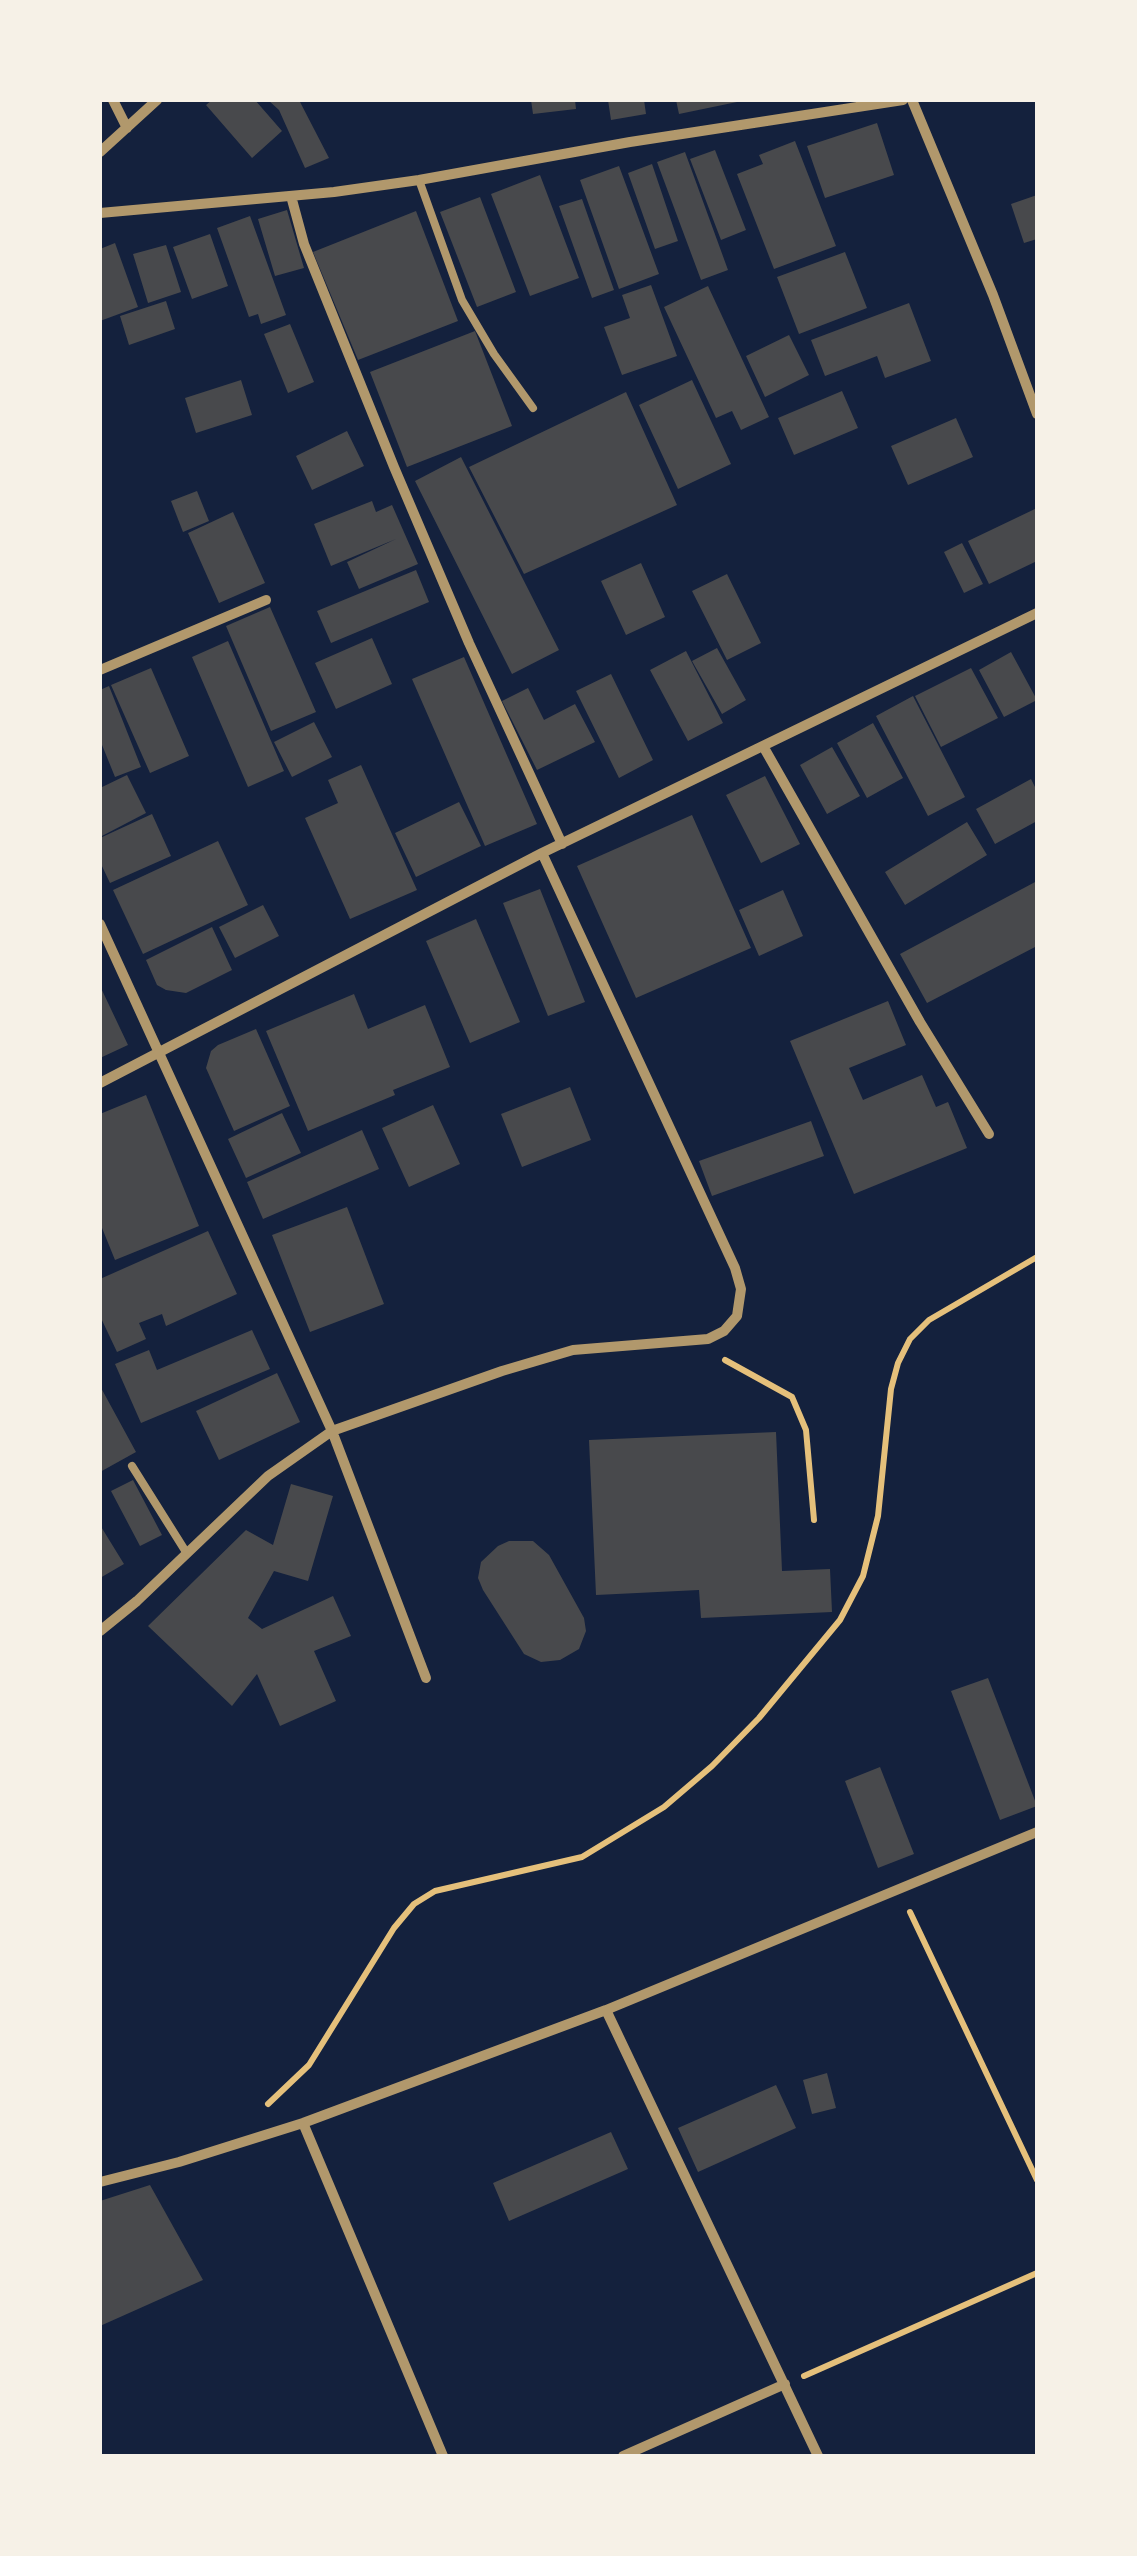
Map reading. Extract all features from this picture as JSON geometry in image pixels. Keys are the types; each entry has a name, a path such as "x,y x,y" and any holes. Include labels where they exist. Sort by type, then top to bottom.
{"street":[{"path":"113,100 127,128"},
{"path":"100,152 157,100"},
{"path":"100,213 419,180 630,142 903,100"},
{"path":"912,100 993,295 1037,414"},
{"path":"291,196 304,244 394,467 469,643 562,844"},
{"path":"100,670 266,600"},
{"path":"100,1083 542,853 1037,613"},
{"path":"764,746 910,1006 989,1134"},
{"path":"100,1631 138,1601 268,1476 332,1432 554,1355 591,1347 693,1342 724,1331 736,1316 741,1289 735,1268 542,853"},
{"path":"100,924 332,1432 426,1678"},
{"path":"100,2182 304,2123 606,2010 1037,1832"},
{"path":"606,2010 818,2456"},
{"path":"304,2123 443,2456"},
{"path":"624,2456 785,2384"}],"lane":[{"path":"419,180 462,300 533,408"},
{"path":"132,1466 186,1552"}],"path":[{"path":"254,2113 270,2103 309,2064 394,1928 414,1904 435,1890 582,1857 664,1808 759,1718 840,1620 863,1576 878,1516 892,1389 898,1363 910,1339 929,1320 1037,1257"},
{"path":"693,1342 792,1397 806,1430 814,1520"},
{"path":"899,1888 1037,2180"},
{"path":"785,2384 1037,2273"}],"building":[{"path":"212,100 255,100 282,131 252,158 206,105"},
{"path":"268,100 299,100 329,158 305,168 279,110"},
{"path":"531,100 575,100 576,109 533,114"},
{"path":"608,100 644,100 646,114 611,120"},
{"path":"676,100 736,100 737,102 679,114"},
{"path":"877,123 894,175 825,198 807,146"},
{"path":"795,141 836,246 774,269 737,174 763,164 759,155"},
{"path":"715,150 746,230 721,240 690,159"},
{"path":"685,152 728,270 701,280 657,162"},
{"path":"652,164 678,241 655,249 628,173"},
{"path":"619,166 659,274 619,289 580,180"},
{"path":"540,175 579,278 530,296 491,194"},
{"path":"1037,195 1037,239 1024,243 1011,204"},
{"path":"480,197 516,292 477,307 440,212"},
{"path":"582,199 614,290 592,298 559,206"},
{"path":"287,210 304,268 275,276 258,219"},
{"path":"416,211 458,321 358,360 313,252"},
{"path":"250,216 286,315 261,324 258,314 249,317 217,228"},
{"path":"210,234 228,286 192,299 173,247"},
{"path":"115,243 138,307 100,321 100,249"},
{"path":"166,245 181,292 148,303 133,254"},
{"path":"845,252 867,308 799,334 777,277"},
{"path":"651,285 677,356 622,375 604,327 630,318 622,295"},
{"path":"708,286 769,417 741,430 732,411 716,418 664,307"},
{"path":"166,301 175,329 129,345 120,316"},
{"path":"909,303 931,361 885,378 877,356 825,376 811,340"},
{"path":"290,324 314,382 288,393 264,334"},
{"path":"475,331 512,426 407,467 370,372"},
{"path":"789,335 809,375 765,397 746,356"},
{"path":"241,380 252,415 196,433 185,398"},
{"path":"692,380 731,464 678,489 639,405"},
{"path":"842,391 858,428 794,455 778,418"},
{"path":"626,392 677,505 524,574 469,467"},
{"path":"956,418 973,457 908,485 891,446"},
{"path":"347,431 364,466 312,490 296,456"},
{"path":"461,457 559,650 512,674 415,481"},
{"path":"197,491 209,521 183,532 171,501"},
{"path":"372,501 376,512 392,505 418,564 359,589 347,562 396,539 331,566 314,524"},
{"path":"1037,508 1037,561 989,584 968,541"},
{"path":"233,512 265,583 219,603 188,533"},
{"path":"962,543 983,584 964,593 944,552"},
{"path":"641,563 665,617 626,635 601,581"},
{"path":"416,570 429,602 331,643 317,611"},
{"path":"727,574 761,643 727,660 692,591"},
{"path":"270,607 316,712 271,731 226,626"},
{"path":"372,638 392,684 336,709 315,663"},
{"path":"228,641 284,771 248,787 192,657"},
{"path":"717,648 746,700 722,714 692,661"},
{"path":"686,651 723,723 688,741 650,670"},
{"path":"1011,652 1037,700 1004,717 979,670"},
{"path":"464,657 537,824 485,846 412,679"},
{"path":"151,668 189,756 150,773 111,685"},
{"path":"971,668 998,718 941,747 915,696"},
{"path":"611,674 653,760 619,778 576,691"},
{"path":"109,686 141,767 115,777 100,740 100,690"},
{"path":"528,688 544,720 575,704 595,742 537,770 502,701"},
{"path":"913,696 965,797 928,816 876,716"},
{"path":"314,722 332,757 292,777 274,742"},
{"path":"873,723 903,778 867,798 837,743"},
{"path":"832,747 860,796 827,814 800,765"},
{"path":"361,765 417,890 350,919 305,818 338,803 328,780"},
{"path":"127,775 146,813 100,837 100,788"},
{"path":"765,776 800,844 761,863 726,795"},
{"path":"1031,779 1037,791 1037,821 995,844 976,809"},
{"path":"459,802 481,846 416,877 395,833"},
{"path":"152,814 171,856 110,883 100,862 100,838"},
{"path":"692,815 751,948 636,998 577,866"},
{"path":"967,822 987,855 905,905 885,872"},
{"path":"218,841 248,905 143,954 113,890"},
{"path":"1037,881 1037,946 927,1003 900,954"},
{"path":"540,889 585,1002 548,1016 503,903"},
{"path":"783,890 803,936 759,956 739,910"},
{"path":"263,905 279,936 235,958 219,927"},
{"path":"476,919 520,1022 470,1043 426,941"},
{"path":"212,927 232,970 186,993 157,985 146,960"},
{"path":"100,986 128,1045 100,1058"},
{"path":"354,994 368,1029 425,1005 450,1067 308,1131 266,1031"},
{"path":"888,1001 906,1045 849,1068 863,1100 922,1075 936,1107 948,1102 967,1148 854,1194 790,1041"},
{"path":"256,1029 290,1106 234,1131 206,1068 211,1051 218,1045"},
{"path":"570,1087 591,1140 522,1167 501,1114"},
{"path":"146,1095 199,1226 115,1260 100,1223 100,1114"},
{"path":"433,1105 460,1164 409,1187 382,1128"},
{"path":"282,1113 301,1153 246,1178 228,1139"},
{"path":"811,1121 824,1156 712,1196 699,1161"},
{"path":"362,1130 379,1169 263,1219 247,1182"},
{"path":"347,1207 384,1304 310,1332 272,1235"},
{"path":"208,1231 237,1294 166,1326 162,1314 139,1323 146,1339 117,1352 100,1316 100,1279"},
{"path":"252,1330 270,1369 141,1423 115,1364 149,1350 157,1370"},
{"path":"277,1373 300,1422 219,1460 196,1411"},
{"path":"100,1386 136,1452 100,1472"},
{"path":"776,1432 782,1571 830,1569 832,1612 701,1618 699,1590 596,1595 589,1440"},
{"path":"133,1480 162,1535 140,1546 111,1491"},
{"path":"291,1484 333,1496 308,1581 274,1571 248,1618 262,1629 333,1596 351,1636 314,1651 336,1701 280,1726 257,1674 232,1706 148,1626 246,1530 273,1545"},
{"path":"100,1525 124,1564 100,1578"},
{"path":"509,1541 533,1541 549,1555 584,1618 586,1631 579,1649 560,1660 541,1662 524,1654 483,1590 478,1578 481,1562"},
{"path":"988,1678 1037,1806 1000,1820 951,1691"},
{"path":"880,1767 914,1854 878,1868 845,1781"},
{"path":"827,2073 836,2108 812,2114 803,2080"},
{"path":"776,2085 796,2128 698,2172 678,2128"},
{"path":"611,2132 628,2169 509,2221 493,2183"},
{"path":"150,2185 203,2280 100,2326 100,2201"}]}
